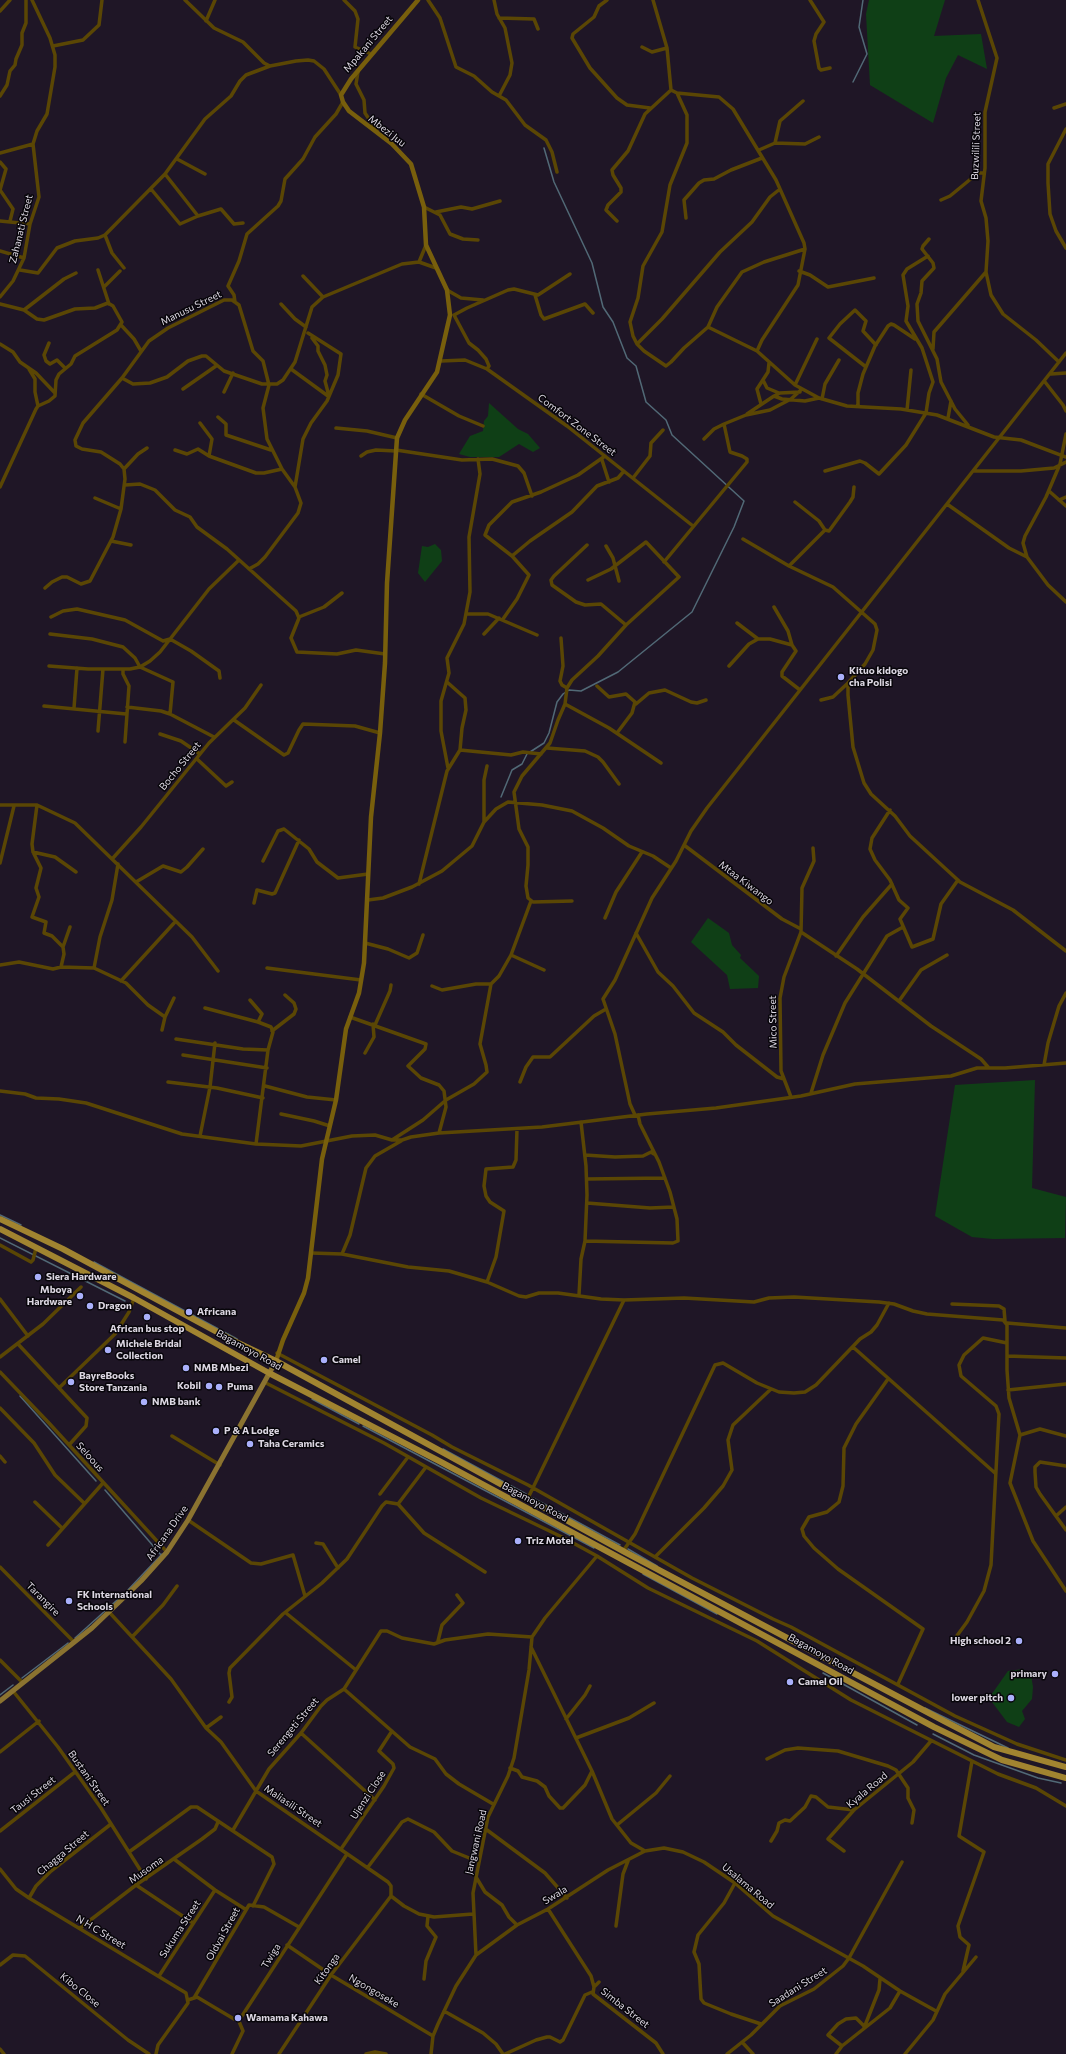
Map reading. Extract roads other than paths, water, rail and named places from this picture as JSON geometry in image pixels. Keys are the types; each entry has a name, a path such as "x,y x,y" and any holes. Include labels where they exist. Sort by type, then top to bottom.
{"highway":[{"name":"Bagamoyo Road","path":"0,1219 63,1249 234,1342 276,1361 623,1551 994,1747 1066,1767"},
{"name":"Bagamoyo Road","path":"0,1229 134,1298 269,1373 441,1462 934,1727 1002,1760 1050,1775 1066,1778"}],"main road":[{"name":"Africana Drive","path":"0,1701 109,1612 153,1569 167,1552 188,1520 220,1464 276,1361"}],"street":[{"path":"0,11 10,0"},
{"path":"0,96 7,85 10,70 15,66 16,59 20,52 22,33 26,23 26,0 33,2"},
{"path":"53,46 82,40 99,25 102,0"},
{"path":"185,0 216,30 243,42 264,63 270,66"},
{"path":"206,21 216,0"},
{"path":"344,0 355,11 358,19 355,47 371,54"},
{"name":"Mpakani Street","path":"341,95 371,54 418,0"},
{"path":"428,0 440,18 457,69 471,74 509,103 525,125 546,140 552,152 557,172"},
{"path":"494,0 499,18 505,28 512,66 510,75 499,96"},
{"path":"607,0 599,6 594,16 573,34 572,38 590,68 617,98 627,105 650,108"},
{"path":"653,0 667,48 672,90"},
{"path":"810,0 824,22 816,34 814,41 819,68 821,70 830,68"},
{"name":"Buzwilili Street","path":"978,0 997,58 985,112 984,173 981,201 986,218 988,241 986,272 991,295 1000,310 1060,362"},
{"name":"Zahanati Street","path":"0,297 20,270 24,258 30,224 39,197 34,144 47,111 55,67 53,46 47,28 33,2"},
{"path":"499,18 534,19 538,29"},
{"path":"642,47 652,52 667,48"},
{"path":"20,270 38,273 57,248 75,241 98,238 105,235 165,174 205,119 231,96 242,77 270,66 296,60 314,61 326,72 341,95 343,102 336,114 314,136 303,159 285,179 281,201 278,206 247,234 239,261 228,286 234,295 235,302"},
{"path":"359,69 355,82 364,100 365,113 381,136"},
{"path":"618,221 606,210 608,204 621,192 621,188 613,175 612,170 628,151 645,114 672,90"},
{"path":"672,90 677,93 719,97 733,109 759,150 780,189 805,249 799,272 798,285 762,340 757,352"},
{"path":"677,93 687,115 687,143 670,186 662,232 643,266 638,298 630,322 637,344 655,360 667,366 708,327 717,307 742,272 764,262 805,249"},
{"path":"775,143 780,121 803,101"},
{"name":"Mbezi Juu","path":"343,102 354,116 401,152 411,164 424,207 426,245"},
{"path":"1054,108 1066,104"},
{"path":"1066,129 1048,164 1050,214 1056,231 1066,248"},
{"path":"759,150 775,143 802,144 819,137"},
{"path":"0,153 34,144"},
{"path":"686,218 684,200 699,183 704,180 714,179 731,170 762,158"},
{"path":"177,159 204,174"},
{"path":"0,162 6,169 0,190 13,208 10,221"},
{"path":"941,200 950,196 978,173 984,173"},
{"path":"165,174 198,216"},
{"path":"151,189 180,224 198,216 221,209 234,224 243,224"},
{"path":"637,344 720,252 752,222 770,197 780,189"},
{"path":"436,212 460,207 472,209 500,201"},
{"path":"424,207 436,212 444,221 450,234 478,240"},
{"path":"0,221 30,224"},
{"path":"105,235 112,253 124,268"},
{"path":"929,239 922,248 934,268 924,278 917,307 920,325 937,359 941,382 951,401 968,426"},
{"path":"418,262 426,245"},
{"path":"276,1361 277,1353 304,1293 312,1253 322,1158 336,1100 346,1029 359,993 361,980 368,900 371,817 380,733 385,654 387,583 396,451 402,425 437,372 441,361 450,311 447,290 426,245"},
{"path":"0,251 24,258"},
{"path":"825,471 860,461 879,474 906,446 926,413 929,393 933,382 924,352 906,321 908,306 903,275 907,269 928,256"},
{"path":"122,378 133,384 150,382 168,376 188,361 206,356 216,366 233,373 269,385 280,382 291,369 297,356 312,307 323,297 388,269 410,262 418,262 436,268"},
{"path":"98,270 110,304 121,320 121,325 134,339 141,351"},
{"path":"104,287 120,271"},
{"path":"799,272 810,276 828,287 874,278"},
{"path":"933,350 934,332 986,272"},
{"path":"24,310 64,279 76,273"},
{"path":"454,315 502,292 514,289 535,295 570,274"},
{"path":"303,276 323,297"},
{"path":"447,290 461,298 486,300"},
{"path":"535,295 541,315 544,319 585,304 593,312"},
{"name":"Manusu Street","path":"124,469 120,464 101,452 78,448 75,443 76,435 88,416 122,378 149,341 168,328 224,300 228,299 235,302 242,312 253,351 263,361 269,385"},
{"path":"0,304 24,310 37,319 46,320 75,309 95,308 110,304"},
{"path":"280,304 306,327"},
{"path":"866,367 829,338 840,324 855,310 866,321 863,331 876,345"},
{"path":"450,311 454,315 469,343 486,359 488,366 487,369"},
{"path":"858,406 858,392 866,367 876,345 891,324 916,339"},
{"path":"38,406 53,399 56,393 56,380 65,368 71,364 75,356 117,330 121,325"},
{"path":"708,327 757,352 801,390 820,399 837,404 908,410 948,418 998,438 1021,440 1064,457"},
{"path":"295,486 303,439 329,396 338,375 341,354 308,333 303,334"},
{"path":"308,333 318,346 324,362 329,396"},
{"path":"795,385 816,339"},
{"path":"49,343 44,355 46,361 50,364 57,360 65,368"},
{"path":"0,344 13,352 20,362 29,368 56,393"},
{"path":"585,1241 677,1243 677,1219 674,1207 665,1178 637,1115 630,1104 620,1056 606,1009 604,996 614,980 652,898 707,808 862,613 998,438 1051,374 1066,353"},
{"name":"Comfort Zone Street","path":"441,361 465,360 487,369 567,426 693,526"},
{"path":"820,399 825,384 839,360"},
{"path":"761,404 757,389 768,372 769,363"},
{"path":"184,389 216,366"},
{"path":"0,487 38,406 35,392 35,379 29,368"},
{"path":"291,369 329,396"},
{"path":"908,410 911,370"},
{"path":"1051,374 1066,372"},
{"path":"224,392 233,373"},
{"path":"763,380 767,388 780,393"},
{"path":"1044,382 1063,405 1066,411"},
{"path":"249,569 258,564 265,557 298,513 301,503 295,486 282,469 267,439 263,408 269,385"},
{"path":"746,415 756,407 780,393 801,390"},
{"path":"704,439 714,429 746,415 770,410 791,399 801,390"},
{"path":"422,394 459,416 483,426"},
{"path":"774,396 782,399 808,401 820,399"},
{"path":"948,418 951,401"},
{"path":"756,407 758,413"},
{"path":"218,417 226,424 226,435 272,450"},
{"path":"200,423 212,439 209,456"},
{"path":"664,562 748,462 747,459 742,456 730,452 724,424"},
{"path":"336,428 367,431 398,438"},
{"path":"633,478 650,456 651,444 663,430"},
{"path":"1066,434 1064,457 1049,491 1024,539 1024,549 1027,557 1048,585 1066,602"},
{"path":"45,588 52,582 67,577 81,584 90,582 111,541 121,509 125,486 124,469 138,454 147,448"},
{"path":"175,450 187,454 198,449 209,456 256,473 264,474 282,469"},
{"path":"360,456 367,452 376,450 396,451 450,459 492,459 519,466 524,473 532,496"},
{"path":"484,634 501,618 517,599 529,576 512,556 485,535 486,530 494,518 510,504 532,496 578,475 606,456"},
{"path":"448,768 441,725 441,701 449,673 447,658 459,636 466,614 471,577 470,527 480,474 478,459"},
{"path":"602,460 609,482"},
{"path":"973,471 1021,471 1059,466 1066,462"},
{"path":"512,556 530,541 572,512 598,486 618,478 624,471"},
{"path":"125,486 140,484 154,490 175,510 190,516 197,527 239,560 264,584 296,611 299,617"},
{"path":"795,502 819,521 827,532 831,530 853,497 854,487"},
{"path":"1049,491 1066,506"},
{"path":"1059,500 1066,497"},
{"path":"95,498 121,509"},
{"path":"947,504 1009,548 1027,557"},
{"path":"789,566 825,530"},
{"path":"743,539 789,566 833,587 875,624 876,637 870,657 848,683 833,697 821,700"},
{"path":"111,541 131,545"},
{"path":"392,1140 423,1120 446,1100 474,1084 487,1072 480,1044 491,984 499,976 511,956 531,902 527,893 528,847 519,829 514,801 514,792 518,782 547,748 565,704 567,688 572,680 626,625 679,578 646,542 614,566 588,580"},
{"path":"587,545 554,576 551,580 552,585 576,602 585,605 601,604 626,625"},
{"path":"606,546 614,558 614,566 619,581"},
{"path":"49,666 103,669 140,667 160,652 209,589 239,560"},
{"path":"342,593 324,607 299,617 291,638 297,652 337,654 356,650 385,654"},
{"path":"774,607 788,631 792,646 796,651 782,674 784,678 800,690"},
{"path":"52,617 69,609 90,611 135,625 162,641 170,640 219,671 220,678"},
{"path":"466,614 482,613 501,618 537,634"},
{"path":"737,623 758,639"},
{"path":"50,634 92,639 119,646 136,658 140,667 173,682 170,714"},
{"path":"561,638 562,666 560,681 562,685 567,688"},
{"path":"729,666 749,644 758,639 770,639 792,646"},
{"path":"74,708 77,668"},
{"path":"98,731 103,669"},
{"path":"123,669 123,674 129,686 125,742"},
{"path":"419,884 442,787 448,768 460,750 466,701 462,695 447,682"},
{"path":"848,683 851,733 857,766 864,784 871,794 890,810 910,836 958,880 1013,910 1066,951"},
{"name":"Bocho Street","path":"113,858 198,759 200,754 214,737 225,726 234,720 261,685"},
{"path":"597,686 607,696 626,694 632,698 636,704"},
{"path":"617,733 632,713 636,704 649,693 665,690 691,702 697,703 706,700"},
{"path":"565,704 617,733 661,763"},
{"path":"44,706 126,714"},
{"path":"127,707 161,711 170,714 214,737"},
{"path":"234,720 284,755 288,753 303,724 355,726 380,733"},
{"path":"160,734 181,741 200,754"},
{"path":"547,748 585,751 598,757 619,784"},
{"path":"460,750 511,755 523,752 541,754"},
{"path":"198,759 225,785 228,786 232,782"},
{"path":"484,822 484,780 487,766"},
{"path":"368,900 383,898 419,884 442,871 467,851 475,842 484,822 501,805 514,801 572,811 602,828 629,846 653,856 671,868"},
{"path":"0,805 37,805 75,823 113,858 206,952 218,971"},
{"path":"37,805 32,840 33,852 41,868 36,890 39,897 32,916 46,922 44,933 55,938 62,947 64,954 61,967"},
{"path":"0,863 14,806"},
{"path":"890,810 872,838 870,846 873,857 892,884 899,900 908,908 900,919 912,947 933,939 941,904 958,880"},
{"path":"263,861 280,830 285,829 313,854 317,862 338,878 368,874"},
{"path":"254,903 257,890 272,894 275,893 299,840"},
{"name":"Mtaa Kiwango","path":"684,845 782,919 863,974 980,1059 988,1068"},
{"name":"Mico Street","path":"791,1098 781,1071 781,985 801,931 802,888 814,861 813,848"},
{"path":"136,882 163,866 180,872 187,867 203,849"},
{"path":"33,852 55,857 76,872"},
{"path":"605,918 616,892 642,852"},
{"path":"94,968 100,937 108,915 115,886 118,864"},
{"path":"836,956 863,917 892,884"},
{"path":"531,902 572,901"},
{"path":"121,981 175,922"},
{"path":"62,947 70,927"},
{"path":"810,1093 840,1013 887,936 891,932 903,927"},
{"path":"636,933 658,972 677,991 688,1007 700,1018 723,1032 736,1045 777,1077 784,1079"},
{"path":"365,943 388,949 409,958 417,953 423,936"},
{"path":"899,1001 921,970 947,955"},
{"path":"511,956 544,970"},
{"path":"0,965 19,962 47,968 94,968 126,983 148,1005 165,1017"},
{"path":"267,968 361,980"},
{"path":"432,986 442,990 476,984 491,984"},
{"path":"365,1053 374,1037 374,1025 390,991 391,985"},
{"path":"1044,1065 1048,1043 1059,1006 1066,993"},
{"path":"256,1144 265,1086 268,1050 272,1031 294,1014 294,1003 285,995"},
{"path":"162,1030 165,1017 174,998"},
{"path":"250,1000 262,1014 258,1022"},
{"path":"205,1008 258,1022 271,1027 272,1031"},
{"path":"520,1082 526,1067 533,1057 550,1057 594,1016 606,1009"},
{"path":"350,1018 426,1044 425,1049 408,1066 421,1078 442,1088 446,1100 446,1107 439,1133"},
{"path":"176,1039 268,1050"},
{"path":"200,1136 210,1087 215,1043"},
{"path":"183,1055 267,1068"},
{"path":"342,1254 350,1234 366,1168 375,1156 402,1140 411,1137 439,1133 517,1129 637,1115 716,1108 791,1098 855,1084 951,1076 966,1071 988,1068 1066,1063"},
{"path":"168,1082 210,1087 245,1093 263,1098"},
{"path":"265,1086 307,1098 336,1100"},
{"path":"0,1091 25,1094 36,1098 59,1099 86,1104 182,1134 256,1144 301,1146 327,1140 375,1134 392,1140 402,1140"},
{"path":"281,1114 330,1126"},
{"path":"579,1295 581,1259 585,1241 587,1202 587,1179 581,1122"},
{"path":"487,1282 496,1257 504,1211 490,1202 486,1196 484,1186 486,1169 513,1167 516,1160 517,1129"},
{"path":"585,1155 615,1157 643,1156 651,1152 654,1154"},
{"path":"587,1179 665,1178"},
{"path":"587,1202 650,1208 674,1207"},
{"path":"0,1245 31,1262 37,1247"},
{"path":"312,1253 342,1254 403,1266 449,1271 487,1282 519,1296 526,1297 547,1292 601,1299 624,1300 684,1298 754,1302 769,1298 794,1297 889,1303 927,1314 1066,1328"},
{"path":"0,1357 28,1336 82,1287"},
{"path":"60,1387 115,1334 129,1312 134,1298"},
{"path":"0,1299 28,1336"},
{"path":"528,1498 624,1300"},
{"path":"623,1551 630,1542 713,1367 718,1363 723,1364 771,1389 794,1393 810,1389 877,1325 889,1303"},
{"path":"952,1304 999,1306 1004,1309 1006,1322 1008,1390 1020,1435 1010,1474 1011,1487 1033,1541 1066,1591"},
{"path":"956,1637 962,1630 974,1609 989,1576 993,1541 998,1409 961,1376 959,1365 969,1349 983,1338 1006,1343"},
{"path":"18,1344 84,1414 88,1422 69,1445"},
{"path":"853,1347 995,1473"},
{"path":"277,1353 533,1488 692,1578 772,1619 791,1627 840,1655 898,1684 955,1716 1001,1738 1066,1760"},
{"path":"1007,1356 1066,1358"},
{"name":"Seloous","path":"0,1372 167,1552"},
{"path":"888,1379 856,1424 844,1448 843,1486 842,1495 839,1502 827,1512 809,1517 804,1524 802,1532 814,1548 838,1569 923,1629 898,1684"},
{"path":"264,1382 273,1385 384,1443 481,1498 597,1556 648,1588 757,1641 851,1700 972,1761 1036,1788 1066,1806"},
{"path":"1008,1390 1066,1384"},
{"path":"655,1557 704,1508 723,1486 732,1470 728,1440 733,1425 771,1389"},
{"path":"0,1408 34,1443 55,1475 84,1503"},
{"path":"1020,1435 1040,1429 1066,1436"},
{"path":"172,1436 220,1464"},
{"path":"0,1456 5,1462"},
{"path":"380,1494 408,1457"},
{"path":"1066,1466 1044,1462 1037,1464 1035,1467 1037,1490 1066,1530"},
{"path":"398,1504 426,1467"},
{"path":"48,1545 103,1483"},
{"path":"34,1502 62,1528"},
{"path":"229,1702 232,1697 229,1669 273,1624 338,1568 358,1544 386,1502 398,1504 424,1532 485,1572"},
{"path":"1056,1516 1066,1507"},
{"path":"188,1520 251,1564 261,1564 293,1555 305,1596"},
{"path":"316,1543 323,1544 338,1568"},
{"name":"Jangwani Road","path":"476,1955 472,1893 487,1830 488,1817 510,1768 529,1670 532,1637 545,1618 597,1556"},
{"name":"Tarangire","path":"0,1567 74,1642"},
{"path":"132,1637 163,1605 177,1586"},
{"path":"438,1641 442,1625 463,1603 457,1595"},
{"name":"Maliasili Street","path":"109,1612 171,1679 206,1728 221,1742 256,1791 388,1882 391,1886 391,1896"},
{"path":"286,1613 356,1670"},
{"name":"Serengeti Street","path":"233,1830 269,1769 301,1733 327,1700 344,1689 381,1631 387,1631 402,1638 434,1644 438,1641 488,1634 532,1637"},
{"path":"531,1647 617,1825 631,1843 645,1851"},
{"path":"0,1660 23,1683"},
{"path":"566,1719 585,1695 590,1686"},
{"path":"344,1689 410,1747 435,1759 446,1774 459,1784 493,1804"},
{"name":"Bustani Street","path":"13,1690 39,1721 75,1772 111,1824 146,1879"},
{"path":"576,1738 629,1718 654,1703"},
{"path":"206,1728 221,1717"},
{"path":"0,1752 39,1721"},
{"name":"Ujenzi Close","path":"341,1850 375,1800 394,1768 393,1764 379,1751 392,1731"},
{"path":"301,1733 375,1800"},
{"name":"Kyala Road","path":"844,1851 828,1839 854,1810 914,1762 931,1741"},
{"path":"767,1759 791,1749 838,1751 888,1766 896,1770 908,1788 908,1798 914,1806 912,1823"},
{"path":"963,1971 969,1945 960,1937 958,1926 984,1852 959,1836 972,1761"},
{"path":"510,1768 518,1771 522,1777 537,1781 545,1787 548,1796 560,1808 563,1808 585,1784 592,1771"},
{"name":"Tausi Street","path":"0,1831 75,1772"},
{"path":"617,1825 656,1793 670,1776"},
{"path":"771,1841 777,1831 779,1823 785,1820 790,1821 805,1807 811,1796 816,1797 828,1807 854,1810"},
{"path":"129,1852 192,1807 197,1807 268,1853 274,1859 273,1867 253,1906"},
{"path":"368,1867 402,1822 408,1819 434,1832 452,1851 479,1862"},
{"name":"Musoma","path":"80,1928 136,1885 202,1840 215,1829 218,1822"},
{"name":"Chagga Street","path":"29,1898 36,1886 51,1871 111,1824"},
{"path":"487,1830 545,1873 567,1898"},
{"name":"Usalama Road","path":"645,1851 664,1848 683,1852 704,1862 735,1883 773,1916 850,1958 880,1979 936,2012"},
{"name":"Swala","path":"476,1955 517,1925 567,1898 608,1870 645,1851"},
{"name":"Twiga","path":"238,2019 347,1854"},
{"path":"174,1859 215,1890 245,1909"},
{"path":"616,1926 624,1874 628,1860"},
{"name":"Saadani Street","path":"727,2054 780,2006 814,1989 850,1958 902,1862"},
{"name":"N H C Street","path":"0,1869 16,1889 183,1991 188,2000"},
{"path":"476,1877 485,1892 502,1905 509,1918 517,1925"},
{"path":"735,1883 724,1903 698,1935 694,1952 698,1964 701,1999 704,2003 761,2024"},
{"path":"136,1885 193,1923"},
{"name":"Sukuma Street","path":"159,1976 215,1890"},
{"path":"391,1896 404,1906 428,1916 444,1917 473,1914"},
{"name":"Kitonga","path":"279,2054 331,1975 391,1896"},
{"name":"Oldvai Street","path":"194,1998 226,1946 245,1909 249,1905 264,1907 299,1927"},
{"name":"Simba Street","path":"548,1909 583,1961 594,1987 592,1992 656,2043 663,2054"},
{"path":"424,1979 426,1961 436,1937 427,1926 428,1916"},
{"name":"Ngongoseke","path":"287,1945 331,1975 433,2036"},
{"name":"Kibo Close","path":"0,1965 13,1955 25,1956 128,2040 149,2054"},
{"path":"431,2054 433,2036 444,2011 456,1986 476,1955"},
{"path":"906,2054 930,2023 945,1994 976,1957"},
{"path":"861,2032 865,2026 879,1990 880,1979"},
{"path":"594,1987 599,1982"},
{"path":"836,2054 842,2046 890,2008 900,1991"},
{"path":"444,2011 483,2033 496,2044 504,2054 536,2040 547,2037 560,2042 563,2040 585,1996 592,1992"},
{"path":"156,2054 158,2045 185,2008 188,2000 194,1998 202,1999 234,2019 238,2019 243,2031 232,2054"},
{"path":"842,2046 828,2035 838,2024 846,2019 856,2018 865,2026"},
{"path":"742,2042 754,2054"},
{"path":"0,2049 4,2054"},
{"path":"366,2054 375,2052 386,2054"}],"waterway":[{"path":"853,82 867,54 859,27 863,0"},
{"path":"530,752 544,743 549,733 557,702 563,694 569,690 581,691 618,672 692,612 734,527 744,501 672,435 666,420 646,402 636,366 627,358 613,322 603,307 592,263 554,182 544,148"},
{"path":"501,797 512,770 522,764 527,754"},
{"path":"0,1215 21,1225"},
{"path":"0,1238 125,1301"},
{"path":"94,1262 237,1339"},
{"path":"20,1396 96,1481"},
{"path":"312,1399 359,1424"},
{"path":"363,1426 594,1548"},
{"path":"443,1449 526,1494"},
{"path":"105,1490 161,1555"},
{"path":"533,1498 620,1545"},
{"path":"628,1549 657,1566"},
{"path":"75,1638 126,1592 162,1554"},
{"path":"643,1574 717,1614"},
{"path":"22,1678 68,1643"},
{"path":"823,1673 917,1725"},
{"path":"0,1695 13,1685"},
{"path":"925,1708 1008,1748"},
{"path":"933,1734 974,1755 1038,1778 1061,1783"}],"place":[{"name":"Kituo kidogo cha Polisi","path":"841,677"},
{"name":"Siera Hardware","path":"38,1277"},
{"name":"Mboya Hardware","path":"80,1296"},
{"name":"Dragon","path":"90,1306"},
{"name":"Africana","path":"189,1312"},
{"name":"African bus stop","path":"147,1317"},
{"name":"Michele Bridal Collection","path":"108,1350"},
{"name":"Camel","path":"324,1360"},
{"name":"NMB Mbezi","path":"186,1368"},
{"name":"BayreBooks Store Tanzania","path":"71,1382"},
{"name":"Kobil","path":"209,1386"},
{"name":"Puma","path":"219,1387"},
{"name":"NMB bank","path":"144,1402"},
{"name":"P & A Lodge","path":"216,1431"},
{"name":"Taha Ceramics","path":"250,1444"},
{"name":"Triz Motel","path":"518,1541"},
{"name":"FK International Schools","path":"69,1601"},
{"name":"High school 2","path":"1019,1641"},
{"name":"primary","path":"1055,1674"},
{"name":"Camel Oil","path":"790,1682"},
{"name":"lower pitch","path":"1011,1698"},
{"name":"Wamama Kahawa","path":"238,2018"}]}
